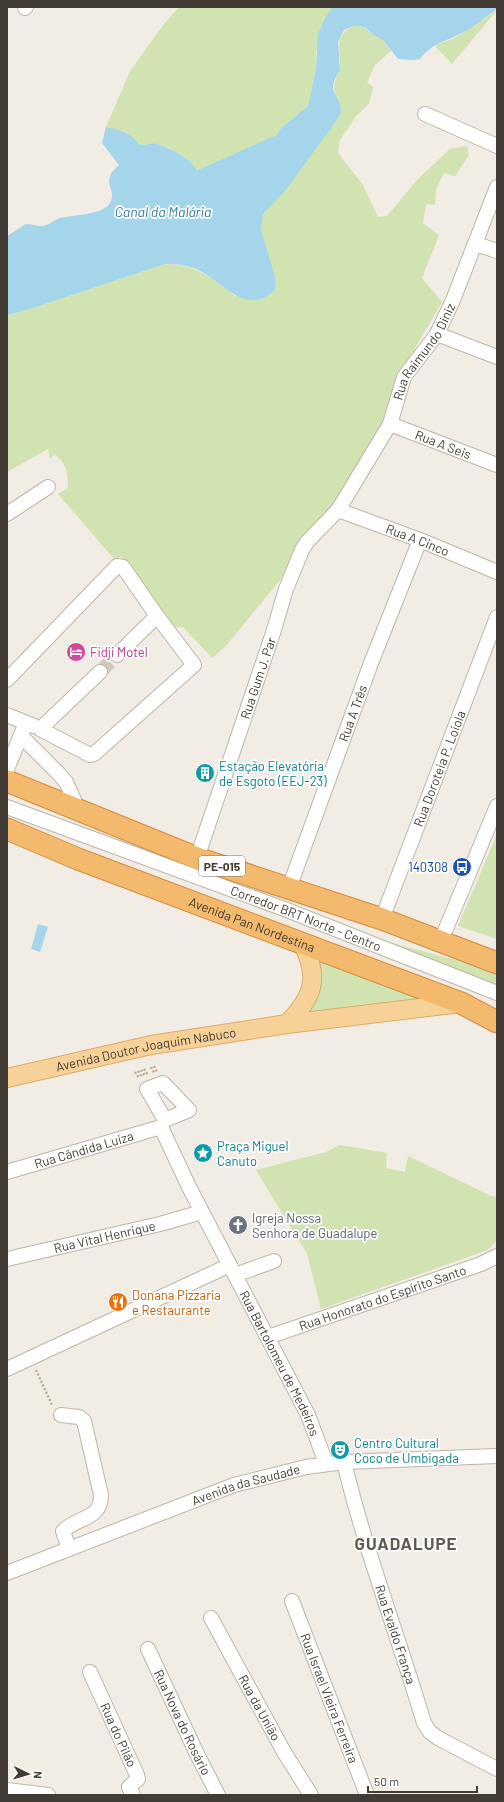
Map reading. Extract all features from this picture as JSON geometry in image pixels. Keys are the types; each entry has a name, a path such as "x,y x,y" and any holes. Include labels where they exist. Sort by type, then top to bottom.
{"highway":[{"name":"PE-015","path":"7,781 197,858 382,919 497,963"},
{"name":"Avenida Pan Nordestina","path":"7,829 78,859 302,942 366,968 460,1003 497,1022"}],"main road":[{"path":"286,1024 311,993 313,971 309,956 302,942"},
{"name":"Avenida Doutor Joaquim Nabuco","path":"7,1078 140,1047 286,1024 460,1003"}],"street":[{"path":"425,114 497,146"},
{"name":"Rua Raimundo Diniz","path":"338,510 390,424 404,376 437,334 476,244 497,187"},
{"path":"476,244 497,251"},
{"path":"437,334 497,357"},
{"name":"Rua A Seis","path":"390,424 497,465"},
{"path":"7,514 48,487"},
{"name":"Rua A Cinco","path":"338,510 420,540 497,572"},
{"name":"Rua Gum J. Par","path":"197,858 273,633 286,589 307,542 338,510"},
{"name":"Rua A Três","path":"289,888 368,671 420,540"},
{"path":"7,680 117,566 123,567 193,666 93,755 90,755 40,729 14,721"},
{"path":"117,655 157,616"},
{"name":"Rua Doroteia P. Loiola","path":"382,919 497,617"},
{"path":"40,729 100,672"},
{"path":"14,721 20,736 66,782 78,809"},
{"path":"7,769 20,736"},
{"path":"7,802 92,838"},
{"path":"440,942 497,806"},
{"path":"7,808 92,838"},
{"name":"Corredor BRT Norte - Centro","path":"92,838 288,910 497,993"},
{"name":"Rua Cândida Luiza","path":"7,1172 161,1127"},
{"name":"Rua Bartolomeu de Medeiros","path":"161,1127 202,1212 308,1415 326,1463"},
{"name":"Rua Vital Henrique","path":"7,1259 160,1224 202,1212"},
{"name":"Rua Honorato do Espírito Santo","path":"268,1337 481,1264 497,1256"},
{"path":"7,1369 233,1270 274,1261"},
{"path":"61,1415 79,1417 84,1421 101,1495 101,1505 97,1511 76,1521 63,1531 69,1549"},
{"name":"Avenida da Saudade","path":"7,1573 234,1485 326,1463 497,1456"},
{"name":"Rua Evaldo França","path":"344,1462 356,1512 403,1652 424,1722 430,1732 438,1738 495,1764"},
{"name":"Rua Israel Vieira Ferreira","path":"292,1601 367,1795"},
{"name":"Rua da União","path":"212,1618 284,1752 311,1795"},
{"name":"Rua Nova do Rosário","path":"148,1649 197,1754 218,1795"},
{"name":"Rua do Pilão","path":"90,1672 138,1775 137,1780 129,1788 133,1795"},
{"path":"7,1790 48,1795"}],"path":[{"path":"31,1358 55,1410 61,1415"}],"green space":[{"path":"179,7 333,7 326,16 316,52 316,68 308,106 281,128 274,141 261,147 249,148 245,164 237,173 230,173 218,169 200,174 190,161 174,151 155,143 145,145 139,144 128,134 106,127 130,71 164,24"},
{"path":"497,10 452,64 435,46 458,36"},
{"path":"354,26 364,27 373,35 383,40 391,51 375,65 367,82 373,87 369,104 356,116 340,140 338,153 363,185 378,217 387,216 417,180 450,149 467,146 469,155 455,176 444,173 436,190 435,205 426,204 423,223 439,235 422,278 442,302 394,384 385,419 342,494 297,546 281,579 225,647 212,658 183,627 172,628 121,557 115,560 58,494 68,488 68,477 66,469 55,454 50,459 48,449 7,472 7,315 33,308 165,264 186,266 204,273 236,297 265,246 261,230 263,214 341,110 334,90 335,81 340,71 339,45 343,34"},
{"path":"497,834 497,939 458,926"},
{"path":"325,925 497,971 497,993"},
{"path":"314,951 433,1002 298,1012"},
{"path":"340,1145 387,1153 386,1168 405,1172 408,1156 491,1196 497,1197 497,1240 488,1250 321,1309 307,1254 256,1170 326,1152"}],"water":[{"name":"Canal da Malária","path":"333,7 497,7 497,9 471,28 437,45 425,53 420,59 414,60 398,59 383,40 373,35 365,27 354,26 344,30 338,42 340,71 333,84 334,93 339,101 341,111 340,114 285,191 263,214 261,230 275,276 275,290 264,298 253,300 244,299 196,269 181,265 165,264 33,308 7,315 7,236 26,224 44,226 60,218 87,214 101,210 110,203 112,193 109,181 110,176 119,165 102,143 106,127 128,134 139,144 145,145 155,143 174,151 190,161 200,174 212,169 234,173 239,172 243,169 248,156 249,148 261,147 274,141 281,128 308,106 316,68 318,34 326,16"},
{"path":"38,924 48,927 40,952 31,949"}],"waterway":[{"name":"Canal da Malária","path":"194,186 277,149"}],"tunnel":[{"path":"100,672 117,655"}],"place":[{"name":"Fidji Motel","path":"76,652"},
{"name":"Estação Elevatória de Esgoto (EEJ-23)","path":"205,773"},
{"name":"140308","path":"462,867"},
{"name":"Praça Miguel Canuto","path":"203,1153"},
{"name":"Igreja Nossa Senhora de Guadalupe","path":"238,1225"},
{"name":"Donana Pizzaria e Restaurante","path":"118,1302"},
{"name":"Centro Cultural Coco de Umbigada","path":"340,1450"}],"district":[{"name":"GUADALUPE","path":"406,1543"}]}
